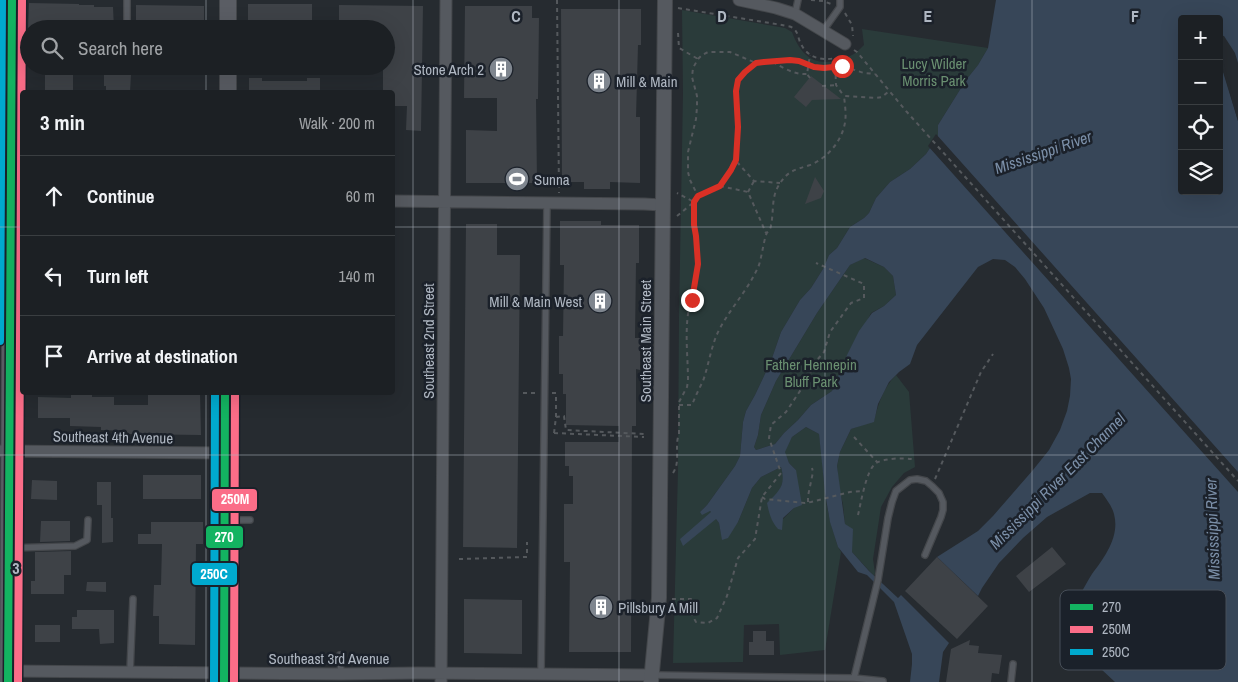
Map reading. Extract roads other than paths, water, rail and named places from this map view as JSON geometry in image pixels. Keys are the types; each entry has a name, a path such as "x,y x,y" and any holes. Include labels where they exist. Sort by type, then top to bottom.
{"main road":[{"path":"8,677 9,548 5,451 5,277 11,201 6,78 12,0"},
{"path":"228,0 228,20"},
{"path":"228,75 228,90"},
{"path":"224,677 225,395"}],"street":[{"name":"Southeast 2nd Street","path":"441,678 446,0"},
{"name":"Southeast Main Street","path":"651,678 658,598 665,0"},
{"path":"739,0 796,14 845,44"},
{"path":"395,201 644,204 662,206"},
{"name":"Southeast 4th Avenue","path":"5,451 225,453"},
{"name":"Southeast 3rd Avenue","path":"8,677 130,672 177,677 341,674 441,678 541,674 651,678"}],"lane":[{"path":"127,0 127,20"},
{"path":"796,14 798,0"},
{"path":"823,31 840,3"},
{"path":"541,674 553,203"},
{"path":"854,678 877,582 888,518 896,491 910,480 926,481 939,493 943,502 941,517 925,555"},
{"path":"9,548 75,546 87,540 88,520"},
{"path":"226,520 250,520"},
{"path":"130,672 133,599"},
{"path":"340,656 341,674"},
{"path":"1011,682 1013,664"},
{"path":"651,678 854,678 883,682"}],"water":[{"path":"996,0 1238,0 1238,63 1235,53 1223,36 1223,15 1178,15 1178,195 1223,195 1223,72 1238,121 1238,682 1115,682 1102,670 1226,670 1226,590 1082,590 1102,561 1110,546 1115,530 1113,511 1102,493 1090,493 1047,517 999,563 978,596 937,557 978,531 993,516 1049,450 1060,430 1067,411 1071,379 1063,349 1044,308 1025,279 1015,267 1005,260 993,259 978,267 917,345 910,364 889,382 878,404 874,422 851,429 840,452 837,466 845,524 853,529 852,552 869,571 898,598 901,595 949,643 943,652 939,682 910,682 912,654 894,602 867,575 858,572 838,547 830,522 825,493 819,434 806,427 792,437 785,452 789,463 796,470 802,505 794,508 783,518 782,530 778,529 774,523 767,503 781,487 783,478 781,467 761,477 752,488 738,522 728,538 722,540 719,523 716,519 683,546 680,539 711,512 702,515 700,512 735,466 740,456 743,422 746,411 771,361 781,332 800,300 811,288 829,255 837,248 850,227 869,213 876,198 890,182 910,169 926,154 938,136 938,125 988,48","holes":["865,258 884,267 893,276 896,295 884,306 872,313 859,331 832,391 811,405 775,444 756,450 754,447 761,415 776,381 817,313 850,265"]}],"place":[{"name":"Stone Arch 2","path":"501,69"},
{"name":"Mill & Main","path":"599,81"},
{"name":"Sunna","path":"517,179"},
{"name":"Mill & Main West","path":"600,301"},
{"name":"Pillsbury A Mill","path":"601,607"}],"park label":[{"name":"Lucy Wilder Morris Park","path":"934,72"},
{"name":"Father Hennepin Bluff Park","path":"811,372"}],"water label":[{"name":"Mississippi River","path":"1043,152"},
{"name":"Mississippi River East Channel","path":"1057,481"},
{"name":"Mississippi River","path":"1212,529"}]}
